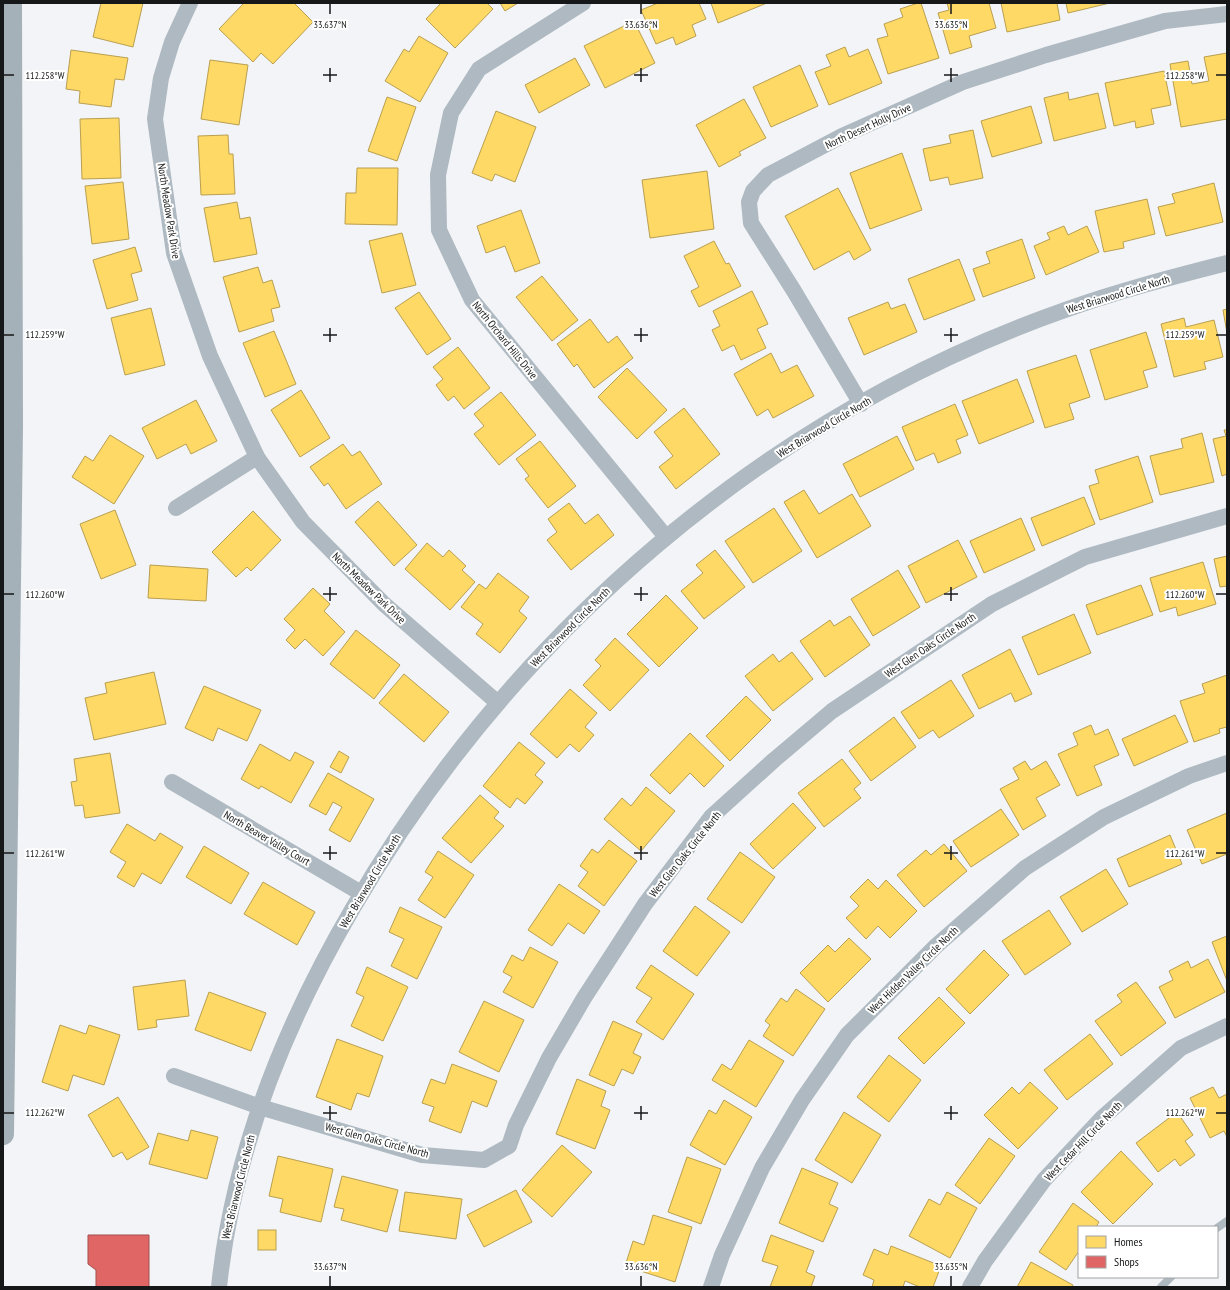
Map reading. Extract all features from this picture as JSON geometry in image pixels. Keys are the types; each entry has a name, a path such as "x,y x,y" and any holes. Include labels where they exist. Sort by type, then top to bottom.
{"main road":[{"path":"3,1134 12,426 11,3"},
{"path":"3,197 11,220"}],"street":[{"name":"North Meadow Park Drive","path":"190,3 172,42 161,78 154,119 173,245 210,356 257,457 303,522 384,604 498,703"},
{"name":"North Orchard Hills Drive","path":"583,3 479,69 451,113 438,175 439,230 472,300 666,537"},
{"name":"North Desert Holly Drive","path":"861,404 801,302 751,223 749,202 753,191 760,182 768,175 842,136 963,82 1046,55 1165,21 1227,14"},
{"name":"West Briarwood Circle North","path":"219,1287 229,1214 242,1161 260,1107 280,1053 308,991 335,939 361,893 424,795 459,749 498,703 580,614 666,537 759,467 810,434 861,404 953,357 1055,314 1122,291 1227,263"},
{"path":"176,508 257,457"},
{"name":"West Glen Oaks Circle North","path":"174,1076 260,1107 422,1155 484,1160 509,1146 516,1125 549,1058 584,998 645,904 711,817 774,760 832,710 992,604 1085,558 1227,516"},
{"name":"West Hidden Valley Circle North","path":"711,1287 722,1255 762,1168 802,1100 847,1035 936,946 1025,868 1104,817 1189,776 1227,763"},
{"name":"North Beaver Valley Court","path":"172,782 361,893"},
{"name":"West Cedar Hill Circle North","path":"970,1287 985,1261 1044,1180 1102,1118 1181,1048 1227,1026"}],"lane":[{"path":"1218,1227 1227,1221"},
{"path":"1161,1287 1170,1278"}],"building: Homes":[{"path":"101,3 143,3 133,47 93,37"},
{"path":"244,3 294,3 313,22 273,64 261,53 253,62 219,29"},
{"path":"441,3 487,3 493,9 455,48 426,19"},
{"path":"500,3 518,3 505,11"},
{"path":"658,3 699,3 706,19 692,25 696,36 676,45 673,37 656,44 641,10"},
{"path":"711,3 767,3 718,23"},
{"path":"921,3 939,58 888,74 877,39 888,36 884,24 903,17 900,9"},
{"path":"947,3 989,3 996,28 969,36 972,47 950,54 938,13 949,10"},
{"path":"1001,3 1057,3 1060,20 1007,32"},
{"path":"1066,3 1110,3 1068,13"},
{"path":"634,21 655,63 605,88 584,46"},
{"path":"419,36 448,53 420,102 385,81 404,49 409,52"},
{"path":"845,47 849,57 868,49 882,83 829,105 815,72 831,66 826,55"},
{"path":"71,50 128,58 124,80 115,79 111,107 79,103 80,91 66,89"},
{"path":"1227,53 1227,119 1181,127 1170,64 1188,61 1192,84 1209,81 1204,57"},
{"path":"575,58 590,85 539,113 525,85"},
{"path":"210,60 248,65 239,125 201,119"},
{"path":"800,65 818,106 771,127 753,87"},
{"path":"1164,71 1171,105 1151,109 1154,124 1136,128 1135,121 1114,126 1105,83"},
{"path":"1068,92 1069,100 1098,93 1106,128 1054,141 1044,98"},
{"path":"387,97 416,107 397,161 368,151"},
{"path":"744,99 766,138 739,152 741,155 719,167 696,125"},
{"path":"1031,106 1042,143 992,157 981,121"},
{"path":"496,111 536,127 515,182 495,174 492,181 472,173"},
{"path":"119,118 121,178 82,179 80,119"},
{"path":"973,130 983,178 950,185 948,177 930,181 923,149 951,143 949,135"},
{"path":"228,135 229,154 233,154 235,194 201,195 198,136"},
{"path":"902,153 922,210 870,229 850,173"},
{"path":"357,168 398,168 397,225 345,224 346,193 356,193"},
{"path":"707,171 714,229 650,238 642,180"},
{"path":"123,182 129,239 92,244 85,186"},
{"path":"1214,183 1223,222 1166,236 1158,207 1175,203 1172,194"},
{"path":"838,188 871,250 854,260 849,251 814,270 785,216"},
{"path":"1147,199 1155,234 1123,242 1124,248 1104,252 1095,211"},
{"path":"237,202 240,219 250,217 257,254 214,262 204,208"},
{"path":"521,210 540,263 515,272 505,246 486,253 477,226"},
{"path":"1064,226 1068,235 1087,226 1099,252 1046,275 1034,246 1050,239 1047,233"},
{"path":"402,233 416,285 382,293 369,241"},
{"path":"1022,239 1035,278 983,297 973,269 990,263 986,252"},
{"path":"714,241 726,264 729,263 741,286 699,307 691,291 699,287 684,256"},
{"path":"135,247 142,271 131,274 138,300 107,309 93,260"},
{"path":"959,259 975,300 924,320 908,279"},
{"path":"258,267 263,283 272,280 280,307 271,309 274,321 239,332 223,277"},
{"path":"542,276 578,320 552,341 516,297"},
{"path":"752,291 768,324 757,329 766,348 741,360 734,345 722,351 712,330 720,326 713,311"},
{"path":"419,292 451,339 427,355 395,308"},
{"path":"888,302 891,309 905,304 917,332 864,355 848,318"},
{"path":"151,308 165,365 125,375 111,318"},
{"path":"1227,309 1227,333 1223,310"},
{"path":"1184,318 1186,327 1214,320 1223,357 1204,362 1206,369 1174,377 1161,324"},
{"path":"590,319 608,343 617,336 633,358 594,388 577,364 574,367 557,344"},
{"path":"274,331 296,384 265,397 243,343"},
{"path":"1146,332 1157,367 1143,371 1148,387 1105,400 1090,350"},
{"path":"458,347 490,388 464,409 454,396 448,401 436,385 443,379 433,367"},
{"path":"771,353 781,373 797,365 814,396 773,418 768,409 757,416 734,374"},
{"path":"1076,355 1090,397 1069,404 1074,419 1045,428 1027,371"},
{"path":"627,368 667,410 637,439 598,397"},
{"path":"1017,379 1034,422 979,444 962,401"},
{"path":"301,390 330,438 300,457 271,410"},
{"path":"501,392 536,435 499,465 474,434 484,426 474,414"},
{"path":"196,400 217,441 191,454 186,444 157,459 142,428"},
{"path":"955,404 968,435 956,440 961,453 938,463 934,453 916,461 902,427"},
{"path":"684,408 720,454 676,489 659,467 673,456 654,432"},
{"path":"1224,430 1227,430 1227,474 1222,476 1213,439 1226,436"},
{"path":"1202,433 1214,482 1160,495 1150,456 1183,448 1181,439"},
{"path":"110,435 144,456 114,504 72,477 85,456 93,461"},
{"path":"897,436 914,469 860,497 843,464"},
{"path":"540,441 576,486 548,508 525,479 529,476 516,459"},
{"path":"343,444 352,456 360,451 382,484 346,509 328,483 324,486 310,467"},
{"path":"1138,456 1153,502 1100,520 1089,486 1099,483 1095,470"},
{"path":"804,490 819,514 852,494 871,526 817,558 784,502"},
{"path":"1084,497 1095,524 1042,546 1031,518"},
{"path":"378,501 417,545 394,566 355,522"},
{"path":"569,503 585,524 598,514 614,535 571,570 547,540 557,532 548,519"},
{"path":"774,508 802,551 753,583 725,541"},
{"path":"115,510 136,565 101,579 80,524"},
{"path":"253,511 281,540 251,571 247,567 236,577 212,552"},
{"path":"1021,518 1035,550 984,573 970,541"},
{"path":"958,540 977,577 926,603 908,566"},
{"path":"427,543 443,557 449,550 466,566 462,570 475,582 450,610 405,569"},
{"path":"715,550 745,587 704,619 681,591 703,573 696,565"},
{"path":"1227,556 1227,586 1220,587 1214,559"},
{"path":"1203,562 1216,604 1178,616 1176,607 1160,612 1150,578"},
{"path":"150,565 208,569 206,601 148,598"},
{"path":"898,570 920,607 873,636 851,599"},
{"path":"498,573 529,597 519,611 527,618 500,653 476,634 483,624 461,607 479,584 486,589"},
{"path":"1141,585 1153,615 1097,635 1086,605"},
{"path":"313,588 330,604 324,611 345,632 323,656 305,639 295,649 286,640 295,630 284,619"},
{"path":"666,595 698,628 659,667 627,634"},
{"path":"1074,614 1091,653 1038,675 1022,637"},
{"path":"850,616 870,645 825,677 800,641 830,620 834,626"},
{"path":"356,630 400,665 374,699 330,664"},
{"path":"615,638 649,670 610,711 583,685 601,666 595,660"},
{"path":"1010,649 1032,694 1015,702 1011,693 979,709 962,675"},
{"path":"792,652 813,679 773,711 745,676 773,654 779,662"},
{"path":"154,672 166,724 94,740 85,698 107,693 105,683"},
{"path":"404,674 449,712 424,742 379,703"},
{"path":"1227,675 1227,727 1219,729 1220,733 1194,742 1180,701 1205,693 1202,684"},
{"path":"951,680 974,716 939,738 933,730 919,739 901,712"},
{"path":"204,686 261,710 247,741 218,728 213,741 185,728"},
{"path":"570,689 597,713 585,727 594,735 579,752 570,744 557,758 530,734"},
{"path":"746,696 771,720 730,761 706,736"},
{"path":"1175,715 1188,742 1134,766 1122,739"},
{"path":"894,717 916,747 871,781 849,751"},
{"path":"1091,725 1095,735 1108,729 1119,755 1094,766 1102,785 1077,796 1058,754 1078,745 1073,733"},
{"path":"690,733 724,766 704,787 690,773 670,794 650,775"},
{"path":"519,742 545,763 535,775 543,782 525,804 517,798 510,808 483,786"},
{"path":"260,744 290,761 295,752 314,762 291,803 261,786 259,789 241,779"},
{"path":"339,751 349,757 341,773 330,767"},
{"path":"110,753 120,813 85,818 83,805 75,806 71,782 77,781 74,759"},
{"path":"842,759 861,783 854,789 861,798 824,827 798,793"},
{"path":"1025,761 1031,770 1046,761 1060,785 1036,798 1046,816 1023,830 1000,789 1019,779 1013,768"},
{"path":"328,773 374,799 350,842 329,830 342,807 333,802 326,815 309,806"},
{"path":"646,787 675,811 641,851 604,819 622,798 631,806"},
{"path":"480,795 499,812 494,818 504,826 471,863 442,838"},
{"path":"793,803 816,828 773,869 750,844"},
{"path":"1001,809 1019,835 971,867 953,841"},
{"path":"1227,813 1227,854 1202,864 1187,830"},
{"path":"127,824 155,841 160,833 183,847 161,884 142,873 134,887 117,877 126,862 110,852"},
{"path":"1170,835 1182,864 1129,887 1117,859"},
{"path":"609,840 637,861 604,906 578,886 588,872 580,866 592,849 598,853"},
{"path":"944,844 967,871 924,907 897,875 926,850 931,855"},
{"path":"204,846 249,873 231,904 186,877"},
{"path":"438,851 474,875 445,918 418,900 433,877 425,872"},
{"path":"740,852 775,877 742,923 707,899"},
{"path":"1106,869 1128,904 1082,932 1060,897"},
{"path":"868,879 878,889 886,880 917,911 890,938 878,926 866,939 846,918 859,906 850,897"},
{"path":"263,882 315,912 297,945 244,914"},
{"path":"559,884 600,911 584,934 568,923 552,946 528,930"},
{"path":"695,906 730,932 697,976 663,951"},
{"path":"400,907 442,927 417,979 391,966 404,939 389,932"},
{"path":"1049,910 1071,944 1025,975 1002,941"},
{"path":"1227,936 1227,981 1212,942"},
{"path":"849,938 871,959 828,1002 800,973 828,945 835,952"},
{"path":"530,947 558,962 533,1008 503,992 512,977 503,972 512,955 523,961"},
{"path":"984,950 1009,975 970,1014 946,989"},
{"path":"1208,959 1225,992 1175,1018 1159,987 1173,980 1169,971 1188,961 1191,968"},
{"path":"651,965 694,994 663,1040 636,1022 652,998 636,988"},
{"path":"367,967 408,987 383,1041 351,1026 364,997 356,993"},
{"path":"185,980 189,1016 156,1020 157,1027 138,1030 133,987"},
{"path":"1136,982 1166,1023 1121,1056 1095,1021 1122,1002 1117,995"},
{"path":"796,989 825,1009 793,1056 763,1036 770,1025 765,1021 781,998 787,1002"},
{"path":"209,992 266,1013 251,1051 195,1030"},
{"path":"939,997 965,1023 924,1064 898,1038"},
{"path":"484,1001 524,1020 499,1072 459,1052"},
{"path":"613,1021 642,1034 633,1053 641,1057 633,1074 622,1069 614,1086 589,1075"},
{"path":"60,1025 86,1034 89,1025 120,1035 104,1085 73,1075 68,1091 42,1082"},
{"path":"1090,1034 1113,1064 1067,1100 1044,1070"},
{"path":"337,1039 383,1056 369,1097 357,1093 351,1110 316,1097"},
{"path":"749,1040 784,1061 756,1107 712,1080 722,1064 731,1070"},
{"path":"889,1055 921,1080 889,1122 857,1097"},
{"path":"452,1064 497,1081 487,1107 472,1101 461,1133 429,1121 434,1107 422,1103 431,1079 445,1084"},
{"path":"577,1079 606,1091 601,1106 610,1110 595,1149 556,1134"},
{"path":"1030,1082 1058,1108 1018,1149 984,1115 1012,1087 1019,1094"},
{"path":"1213,1087 1219,1098 1227,1094 1227,1137 1224,1131 1210,1138 1190,1098"},
{"path":"118,1097 149,1147 127,1160 122,1152 113,1157 88,1115"},
{"path":"724,1100 752,1117 725,1165 690,1145 709,1110 716,1114"},
{"path":"844,1112 881,1135 852,1183 815,1160"},
{"path":"1177,1112 1193,1135 1185,1141 1195,1155 1180,1166 1175,1159 1158,1172 1136,1143"},
{"path":"191,1130 218,1137 207,1179 149,1164 158,1133 188,1141"},
{"path":"989,1138 1015,1156 980,1204 955,1185"},
{"path":"562,1145 592,1172 552,1217 522,1190"},
{"path":"1121,1151 1153,1184 1113,1224 1081,1192"},
{"path":"278,1156 333,1169 321,1222 280,1212 283,1199 269,1196"},
{"path":"687,1157 721,1169 701,1224 668,1212"},
{"path":"802,1168 838,1183 829,1204 838,1208 823,1242 779,1223"},
{"path":"342,1176 398,1190 387,1232 341,1220 344,1209 334,1207"},
{"path":"516,1190 532,1222 484,1247 467,1215"},
{"path":"405,1192 462,1199 456,1239 399,1231"},
{"path":"947,1192 977,1208 950,1258 909,1236 929,1199 940,1205"},
{"path":"1073,1203 1099,1222 1097,1226 1078,1226 1078,1252 1066,1270 1039,1252"},
{"path":"653,1215 692,1227 675,1282 625,1266 633,1241 644,1245"},
{"path":"258,1230 276,1230 276,1250 258,1250"},
{"path":"771,1235 814,1251 806,1272 815,1276 811,1287 770,1287 778,1266 762,1261"},
{"path":"891,1246 941,1266 933,1287 920,1287 905,1281 903,1287 872,1287 874,1280 863,1275 874,1249 888,1255"},
{"path":"1031,1262 1073,1285 1072,1287 1017,1287"}],"building: Shops":[{"path":"88,1235 149,1235 149,1287 96,1287 96,1270 88,1264"}]}
